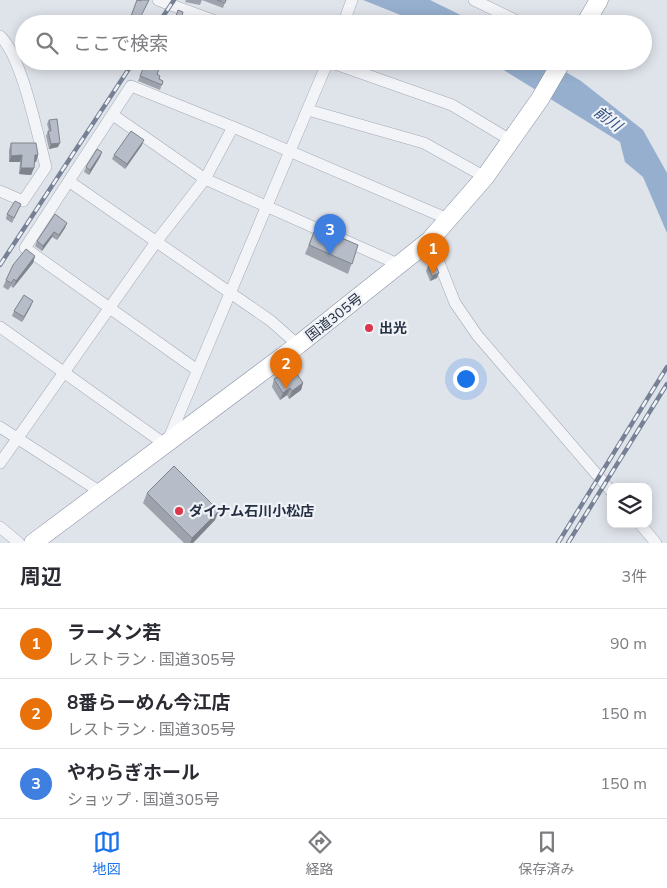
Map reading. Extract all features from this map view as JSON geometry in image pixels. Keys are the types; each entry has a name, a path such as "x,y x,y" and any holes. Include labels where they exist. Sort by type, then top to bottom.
{"highway":[{"path":"590,15 599,0"},
{"name":"国道305号","path":"33,543 298,345 430,240 485,177 512,141 557,70"}],"street":[{"path":"158,0 199,15"},
{"path":"346,15 352,0"},
{"path":"474,0 505,15"},
{"path":"0,36 15,63"},
{"path":"0,191 24,201 46,167 27,94 18,70"},
{"path":"0,327 166,445 324,70"},
{"path":"353,70 452,105 512,141"},
{"path":"197,370 25,248 70,182 131,86 290,151 448,220"},
{"path":"308,110 424,143 485,177"},
{"path":"113,115 205,179 400,265"},
{"path":"0,462 156,242 205,179 233,127"},
{"path":"70,182 271,321 298,345"},
{"path":"430,240 455,303 477,335 607,486"},
{"path":"0,427 102,493"},
{"path":"0,527 18,543"},
{"path":"643,528 656,543"}],"water":[{"path":"363,0 430,0 461,15 400,15"},
{"name":"前川","path":"504,70 562,70 581,81 643,130 667,173 667,233 643,177 625,162 620,142"}],"building":[{"path":"137,0 149,0 142,15 131,15"},
{"path":"178,10 183,12 182,15 176,15"},
{"path":"143,70 159,70 157,74 160,76 159,79 163,81 162,85 140,76"},
{"path":"57,119 60,143 51,144 48,131 51,131 49,120"},
{"path":"131,131 144,140 127,164 114,155"},
{"path":"11,143 36,143 38,155 35,155 34,168 21,168 22,155 11,156"},
{"path":"97,149 102,152 90,170 86,167"},
{"path":"15,201 21,204 14,218 7,214"},
{"path":"55,214 67,223 59,235 54,232 43,246 37,241"},
{"path":"316,227 358,245 352,264 309,245"},
{"path":"26,249 35,256 16,281 14,279 11,283 6,280 13,265"},
{"path":"435,264 439,273 432,276 428,266"},
{"path":"24,295 33,301 24,317 14,311"},
{"path":"293,368 303,383 292,391 290,388 283,393 274,379"},
{"name":"ダイナム石川小松店","path":"174,466 219,511 192,538 147,493"}],"railway":[{"path":"164,15 174,0"},
{"path":"0,265 128,70"},
{"path":"558,543 667,367"},
{"path":"568,543 667,384"}],"place":[{"name":"やわらぎホール","path":"330,255"},
{"name":"ラーメン若","path":"433,274"},
{"name":"出光","path":"369,328"},
{"name":"8番らーめん今江店","path":"286,389"},
{"name":"ダイナム石川小松店","path":"179,511"}]}
